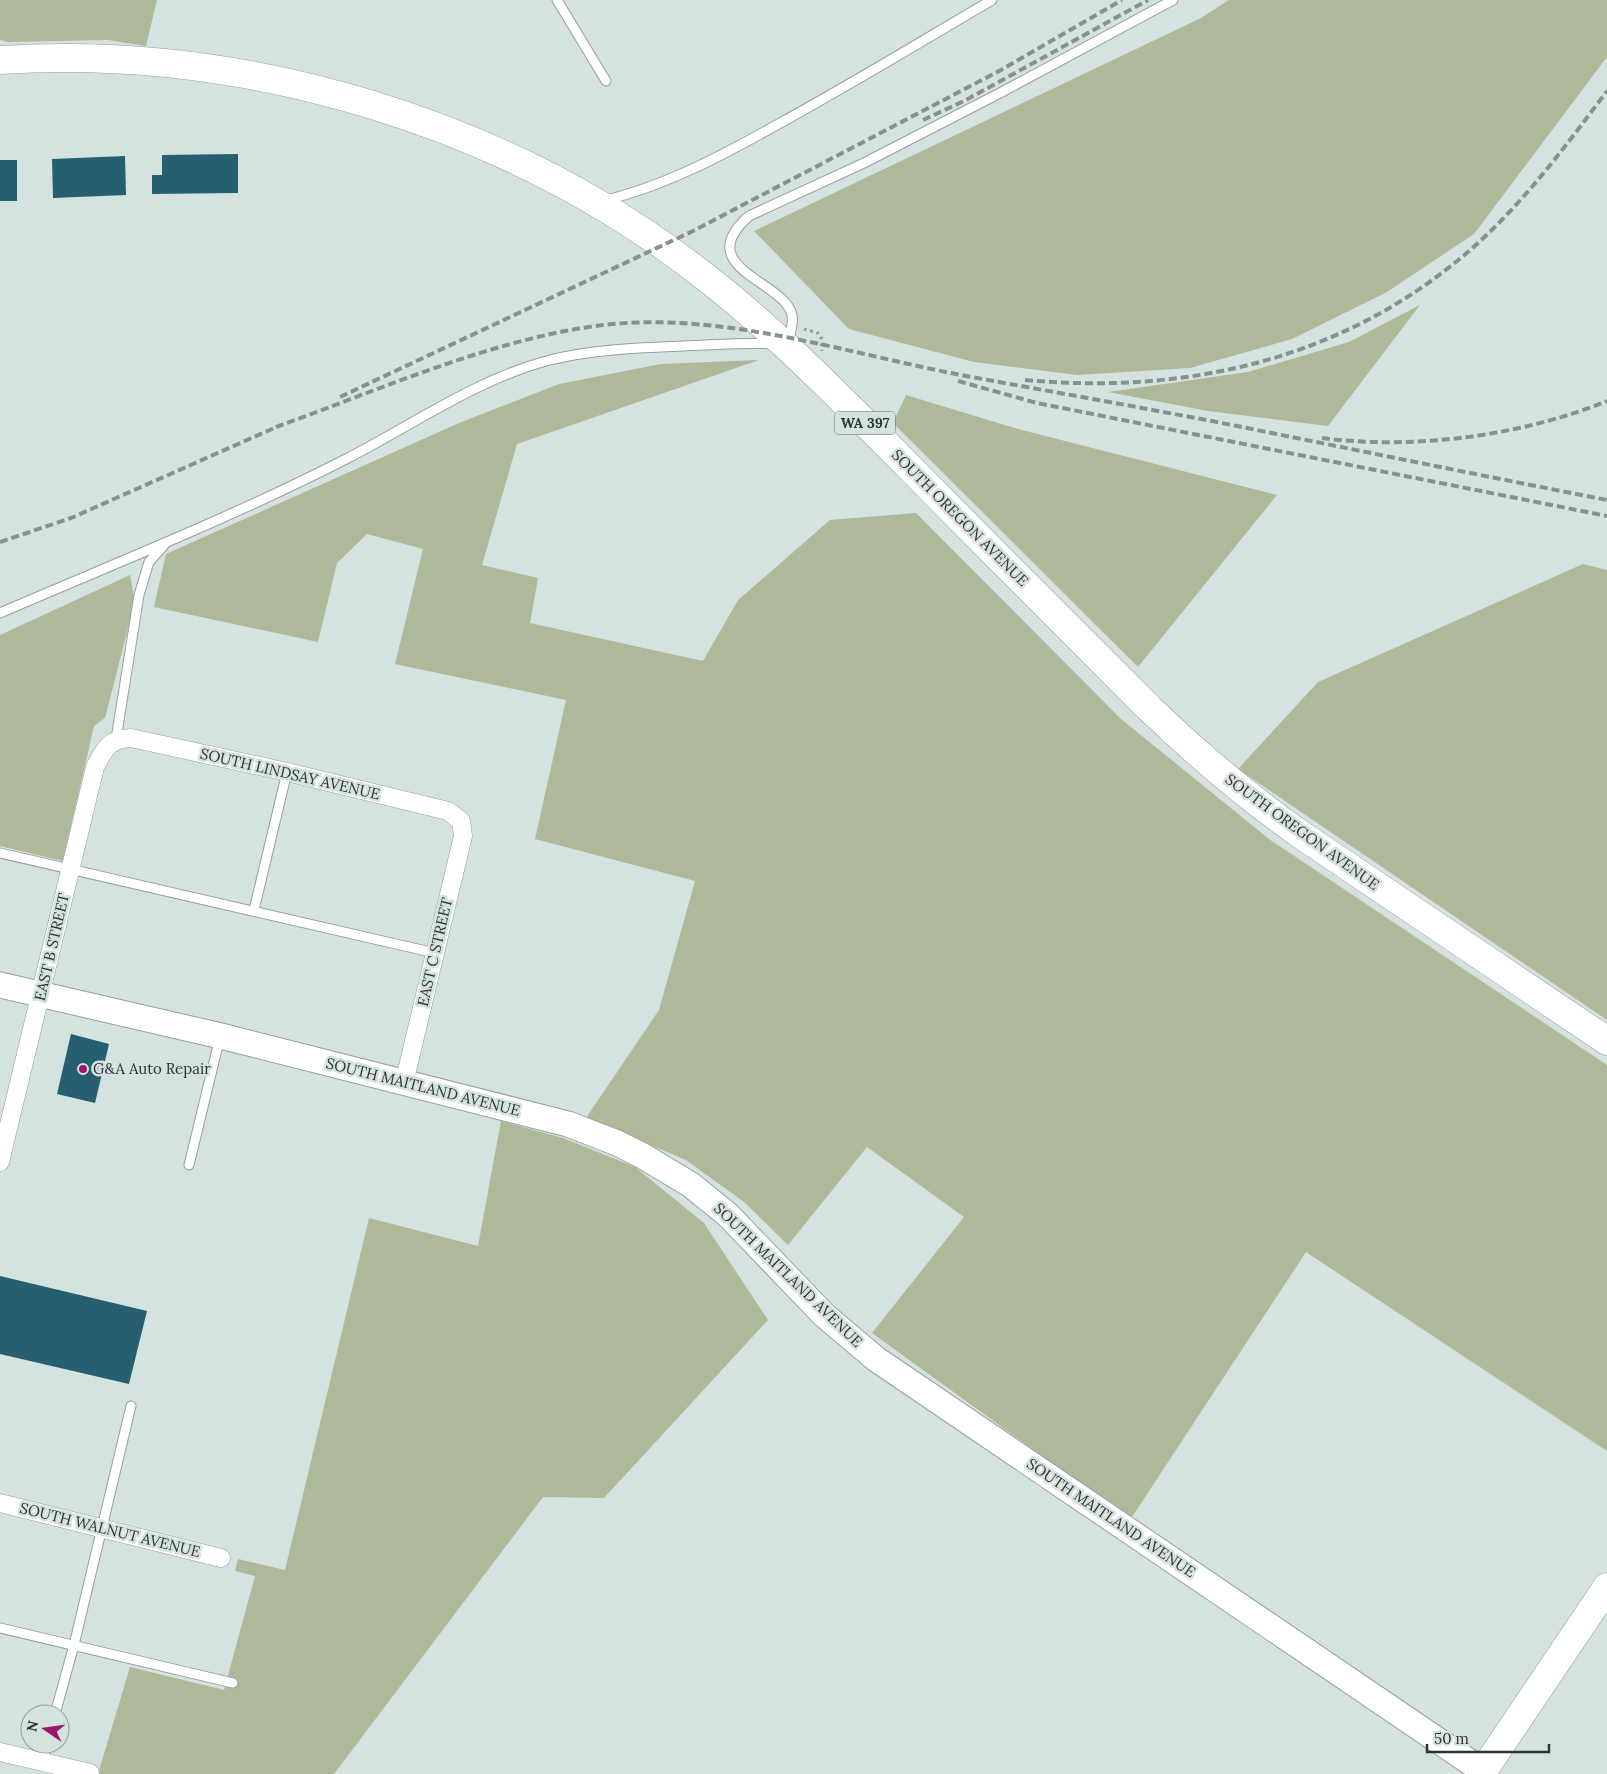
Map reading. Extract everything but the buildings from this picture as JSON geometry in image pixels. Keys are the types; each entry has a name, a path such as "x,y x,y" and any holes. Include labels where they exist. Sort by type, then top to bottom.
{"main road":[{"name":"SOUTH OREGON AVENUE","path":"0,60 84,58 156,63 287,83 375,106 440,129 515,160 636,227 702,274 787,345 1149,708 1207,762 1265,809 1300,834 1607,1041"},
{"path":"1482,1772 1607,1587"}],"street":[{"name":"SOUTH LINDSAY AVENUE","path":"116,739 132,738 287,772 448,811 461,821"},
{"name":"EAST B STREET","path":"0,1162 95,767 104,750 116,739"},
{"name":"EAST C STREET","path":"404,1083 463,836 461,821"},
{"name":"SOUTH MAITLAND AVENUE","path":"0,985 221,1036 588,1131 644,1156 683,1180 728,1215 824,1315 876,1359 1482,1772"},
{"name":"SOUTH WALNUT AVENUE","path":"0,1503 221,1558"},
{"path":"0,1752 90,1773"}],"lane":[{"path":"557,0 606,81"},
{"path":"595,203 633,194 718,158 992,0"},
{"path":"0,613 166,542 347,458 477,388 514,371 552,360 621,349 737,342 787,345 793,317 790,308 782,299 736,263 731,250 733,235 743,220 864,163 966,111 1173,0"},
{"path":"116,739 139,595 149,562 166,542"},
{"path":"254,910 287,772"},
{"path":"0,854 70,871 254,910 435,953"},
{"path":"189,1165 221,1036"},
{"path":"58,1704 74,1645 132,1406"},
{"path":"0,1628 233,1683"},
{"path":"42,1762 44,1754"}],"green space":[{"path":"0,0 157,0 146,46 107,40 8,42 0,40"},
{"path":"1229,0 1607,0 1607,57 1474,234 1387,292 1292,339 1190,368 1077,375 974,362 849,329 754,231 1201,18"},
{"path":"1420,305 1328,426 1208,411 1108,392 1248,372 1349,342"},
{"path":"759,360 517,444 482,565 538,578 530,623 703,661 738,600 830,520 916,513 1121,719 1269,839 1607,1065 1607,1451 1306,1252 1130,1520 872,1333 964,1217 867,1147 788,1245 744,1202 686,1160 586,1118 659,1010 695,881 535,839 566,700 395,664 423,549 367,534 337,563 318,642 154,607 166,554 459,423 559,384 661,364"},
{"path":"906,395 1018,429 1277,495 1138,667 893,423"},
{"path":"1583,564 1607,570 1607,1020 1238,769 1318,682"},
{"path":"130,575 135,601 105,718 94,726 63,861 0,846 0,635"},
{"path":"501,1121 563,1138 635,1167 704,1223 768,1320 604,1498 543,1497 334,1774 98,1774 130,1667 224,1690 255,1576 235,1571 238,1559 285,1570 369,1218 478,1246"}],"railway":[{"path":"340,397 693,231 1001,70 1122,0"},
{"path":"923,120 966,100 1148,0"},
{"path":"1025,380 1086,383 1146,381 1204,374 1261,362 1317,343 1370,319 1421,288 1489,233 1543,174 1607,91"},
{"path":"276,427 438,367 521,341 603,325 648,322 693,324 783,336 961,375 1134,406 1607,500"},
{"path":"958,381 1037,403 1607,516"},
{"path":"1322,438 1393,442 1467,437 1539,423 1607,401"},
{"path":"0,542 71,518 281,425"}],"place":[{"name":"G&A Auto Repair","path":"83,1069"}]}
